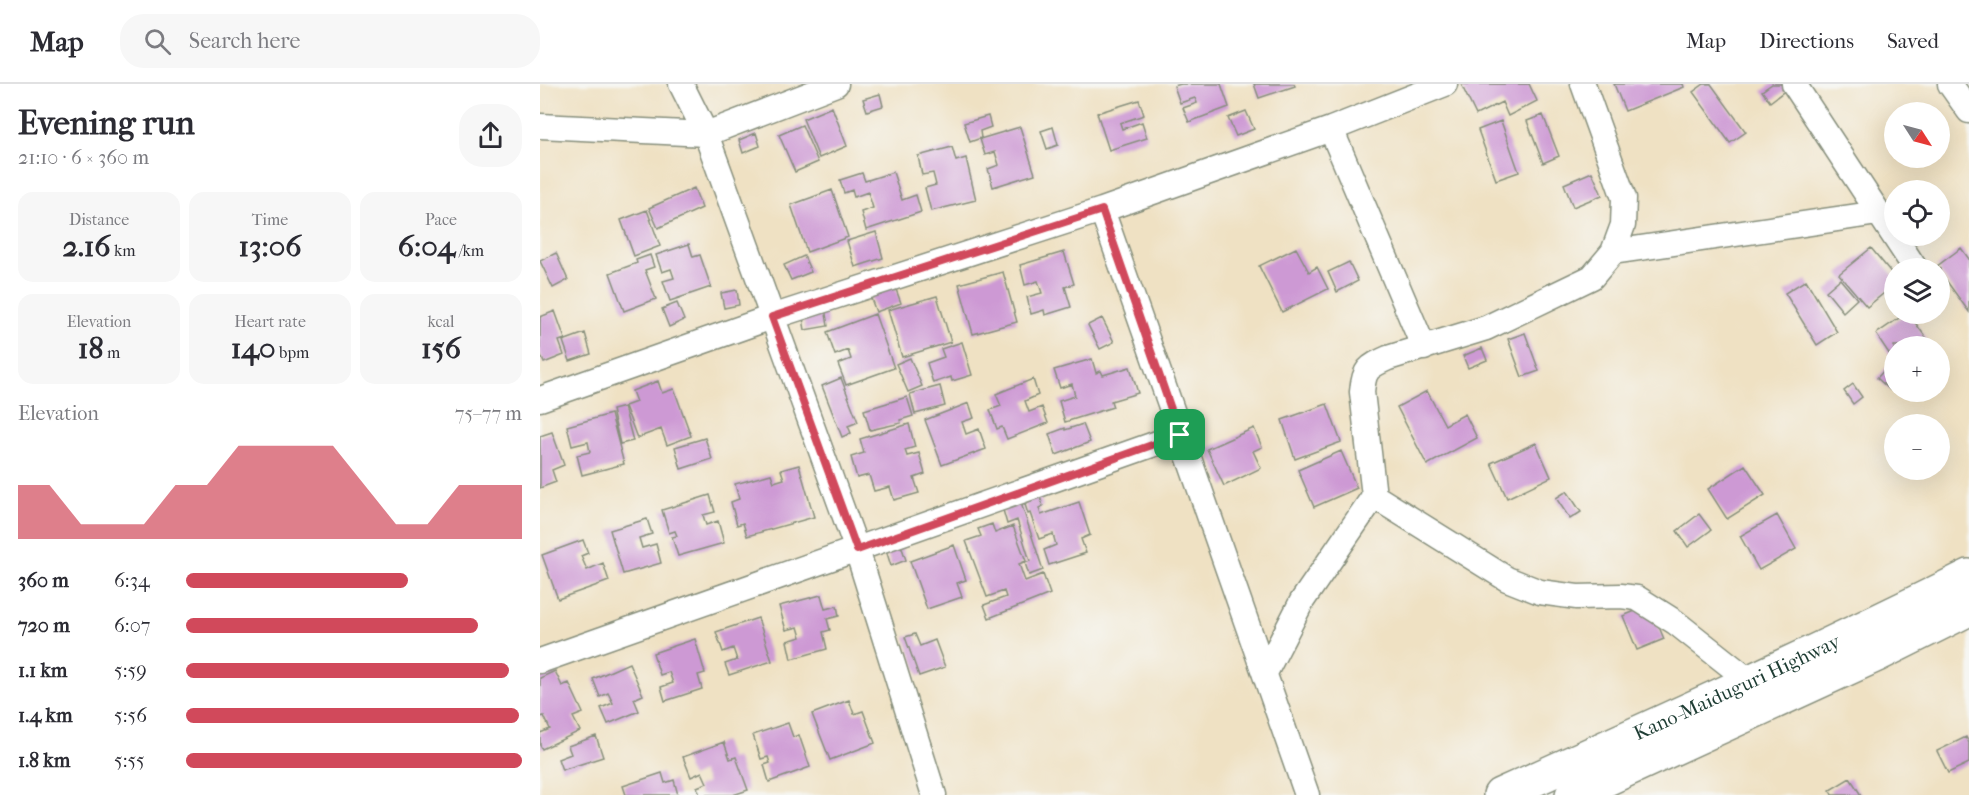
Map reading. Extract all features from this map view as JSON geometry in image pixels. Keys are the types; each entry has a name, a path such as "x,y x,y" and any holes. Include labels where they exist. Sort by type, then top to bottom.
{"highway":[{"name":"Kano-Maiduguri Highway","path":"1500,795 1865,628 1969,576"},
{"name":"Kano-Maiduguri Highway","path":"1572,795 1877,655 1969,609"}],"street":[{"path":"681,84 706,134 857,550 934,795"},
{"path":"540,126 706,134 836,84"},
{"path":"540,399 772,317 1102,210 1331,129 1445,84"},
{"path":"1265,673 1302,601 1374,496 1362,392 1364,375 1374,365 1388,358 1486,328 1592,277 1613,252 1623,225 1624,198 1583,84"},
{"path":"1794,84 1907,258"},
{"path":"1950,84 1969,111"},
{"path":"1331,129 1424,348"},
{"path":"1102,210 1307,795"},
{"path":"1613,252 1878,213"},
{"path":"540,661 1180,435"},
{"path":"1374,496 1507,579 1540,592 1577,597 1637,598 1675,622 1751,681"}],"building":[{"path":"1221,84 1229,107 1189,122 1183,108 1197,103 1195,98 1180,103 1174,86"},
{"path":"1254,84 1294,84 1295,86 1259,98"},
{"path":"1461,84 1529,84 1537,101 1508,116 1502,102 1476,115"},
{"path":"1614,84 1683,84 1684,87 1625,111"},
{"path":"1704,84 1711,84 1746,132 1730,143 1693,92"},
{"path":"1772,84 1783,84 1787,89 1770,102 1762,91"},
{"path":"880,94 883,106 867,111 863,99"},
{"path":"1139,100 1144,115 1120,123 1122,129 1142,122 1147,138 1109,150 1097,113"},
{"path":"832,107 847,146 819,158 803,119"},
{"path":"1246,111 1254,129 1236,136 1228,118"},
{"path":"1543,115 1559,156 1543,163 1527,121"},
{"path":"988,116 991,127 980,131 981,138 970,142 964,123"},
{"path":"1501,121 1519,172 1496,180 1478,130"},
{"path":"802,125 818,162 795,172 779,135"},
{"path":"1020,127 1035,174 993,187 988,169 999,165 995,152 985,155 980,139"},
{"path":"1053,127 1058,145 1047,149 1041,131"},
{"path":"756,133 760,146 743,153 739,140"},
{"path":"952,147 956,161 966,158 976,200 931,211 925,188 936,185 933,173 922,175 918,156"},
{"path":"893,172 902,200 916,195 921,212 866,230 861,212 873,208 868,192 854,197 852,190 844,193 840,180 862,173 865,181"},
{"path":"1592,172 1602,195 1573,207 1564,184"},
{"path":"694,188 702,208 658,228 649,208"},
{"path":"832,190 848,237 807,252 791,205"},
{"path":"647,210 660,246 634,256 621,220"},
{"path":"876,232 883,258 855,267 847,241"},
{"path":"689,244 693,257 700,255 711,287 670,301 663,281 674,278 671,269 662,272 656,255"},
{"path":"1296,248 1309,272 1317,267 1328,289 1282,312 1259,266"},
{"path":"1871,248 1884,264 1884,293 1867,307 1839,274"},
{"path":"1961,248 1969,259 1969,312 1950,286 1950,258 1948,258"},
{"path":"1064,252 1074,284 1065,287 1071,307 1045,315 1044,310 1031,314 1027,297 1042,293 1038,281 1025,285 1020,265"},
{"path":"556,253 568,280 553,288 540,261"},
{"path":"650,255 654,267 645,270 656,299 624,311 610,273 637,263 636,260"},
{"path":"804,256 811,272 791,280 784,265"},
{"path":"1349,262 1358,281 1337,292 1328,272"},
{"path":"1003,272 1017,322 973,334 959,284"},
{"path":"1840,279 1857,299 1843,312 1826,291"},
{"path":"1806,280 1837,332 1817,345 1785,293"},
{"path":"894,284 901,303 876,312 869,293"},
{"path":"737,290 739,305 724,308 721,293"},
{"path":"937,296 951,342 902,357 888,310"},
{"path":"677,303 684,320 669,327 662,309"},
{"path":"825,308 828,326 805,330 802,312"},
{"path":"555,311 565,339 559,341 564,355 544,363 540,353 540,317"},
{"path":"875,314 894,368 846,385 838,364 851,359 848,350 835,355 827,332"},
{"path":"1102,318 1114,342 1100,349 1088,325"},
{"path":"1890,324 1916,324 1925,336 1884,336 1884,346 1876,334"},
{"path":"585,333 591,354 570,361 563,341"},
{"path":"1525,333 1539,371 1522,377 1508,339"},
{"path":"962,342 972,375 952,381 951,377 933,383 927,363 944,357 941,349"},
{"path":"1482,348 1487,360 1468,368 1463,356"},
{"path":"910,358 922,386 908,392 896,364"},
{"path":"1092,359 1096,373 1101,371 1103,375 1130,367 1138,393 1111,401 1113,407 1065,422 1059,401 1075,396 1072,384 1060,388 1054,370"},
{"path":"1884,370 1884,384 1877,378"},
{"path":"841,378 858,422 848,426 851,433 842,437 822,386"},
{"path":"1033,379 1038,395 1025,401 1029,412 1042,407 1048,423 1007,439 1002,427 997,429 990,410 1001,406 996,394"},
{"path":"658,381 662,393 674,389 691,436 667,445 661,429 637,438 625,406 636,402 632,391"},
{"path":"1853,384 1862,397 1853,404 1844,391"},
{"path":"940,386 945,406 915,414 910,394"},
{"path":"1427,391 1445,425 1465,414 1477,438 1427,465 1397,407"},
{"path":"907,397 913,416 900,420 901,423 870,430 864,410"},
{"path":"969,403 974,418 962,422 966,434 979,429 986,449 942,465 925,420"},
{"path":"1327,404 1341,442 1295,459 1282,420"},
{"path":"624,407 633,441 620,444 612,410"},
{"path":"611,414 624,464 582,475 577,455 590,452 588,442 572,446 567,426"},
{"path":"909,424 915,447 905,450 907,456 919,453 925,474 914,478 919,493 894,500 890,487 874,491 869,475 857,478 851,457 864,453 860,439"},
{"path":"1083,424 1090,442 1056,455 1049,434"},
{"path":"1254,428 1262,447 1253,451 1261,468 1224,486 1207,449"},
{"path":"552,432 564,465 552,470 556,482 540,488 540,436"},
{"path":"705,438 712,459 681,469 675,447"},
{"path":"1536,443 1551,477 1507,498 1491,463"},
{"path":"1341,451 1357,488 1314,507 1298,470"},
{"path":"799,465 814,517 747,536 743,523 737,525 731,502 739,499 735,484 771,474 774,482 784,479 781,470"},
{"path":"1745,465 1765,495 1727,519 1708,489"},
{"path":"1038,490 1043,506 1039,508 1041,515 1079,502 1090,535 1081,539 1086,553 1049,565 1044,550 1056,545 1053,534 1039,539 1022,495"},
{"path":"1567,491 1581,512 1570,519 1556,498"},
{"path":"710,495 715,512 703,515 706,525 718,521 724,543 678,556 672,537 677,536 675,531 669,533 662,510"},
{"path":"1019,497 1043,570 1029,575 1025,563 1030,561 1017,520 1007,524 1001,503"},
{"path":"1699,514 1711,530 1688,547 1677,531"},
{"path":"1777,515 1796,549 1759,570 1740,536"},
{"path":"647,519 652,534 639,538 642,548 656,544 661,563 623,574 610,530"},
{"path":"992,524 995,533 1013,526 1026,561 1019,564 1025,581 1043,574 1050,594 989,618 984,605 1006,597 1004,591 987,597 966,541 981,536 978,529"},
{"path":"583,540 588,553 581,556 587,570 603,563 609,581 558,599 542,555"},
{"path":"901,545 906,560 891,566 886,550"},
{"path":"954,545 966,580 957,583 962,597 927,609 910,561"},
{"path":"821,595 825,609 837,606 839,616 827,619 830,630 823,632 827,649 791,659 787,641 801,637 798,627 786,630 779,606"},
{"path":"1650,605 1664,639 1637,650 1623,616"},
{"path":"758,618 772,661 729,675 725,664 737,660 733,648 723,652 716,632"},
{"path":"915,634 920,646 935,640 945,667 919,676 905,637"},
{"path":"695,639 705,673 698,675 702,689 665,701 661,687 673,683 669,672 660,675 653,653"},
{"path":"629,663 643,695 634,699 639,711 608,724 601,708 613,703 608,693 600,697 593,679"},
{"path":"555,671 562,686 569,683 583,713 573,717 580,731 542,749 540,733 550,729 544,716 540,717 540,678"},
{"path":"849,700 854,714 863,711 875,743 830,760 812,714"},
{"path":"788,723 793,737 799,735 810,767 769,782 764,765 770,763 768,757 761,759 753,735"},
{"path":"596,736 603,757 562,770 558,759 571,754 568,746"},
{"path":"1966,737 1969,743 1969,763 1948,773 1937,751"},
{"path":"724,742 730,759 736,757 748,790 733,795 700,795 697,787 707,783 702,772 691,777 683,757"},
{"path":"662,773 665,783 674,780 678,795 626,795 623,786"},
{"path":"1850,778 1861,795 1832,795 1830,790"}],"route":[{"path":"1102,210 1180,435 857,550 772,317 1102,210"}]}
